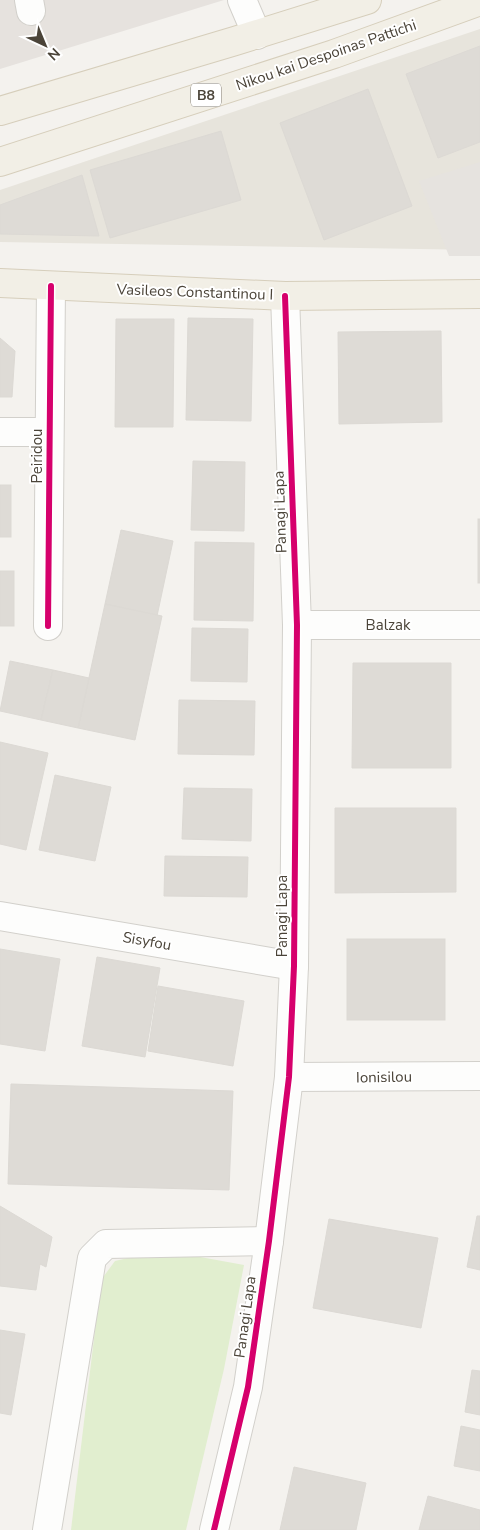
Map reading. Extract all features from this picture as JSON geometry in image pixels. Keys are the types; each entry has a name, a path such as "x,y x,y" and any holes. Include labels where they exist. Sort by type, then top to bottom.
{"main road":[{"path":"0,111 257,35 367,0"},
{"name":"Nikou kai Despoinas Pattichi","path":"0,162 334,54 480,1"},
{"name":"Vasileos Constantinou I","path":"0,283 285,296 480,294"}],"street":[{"path":"242,0 257,35"},
{"name":"Peiridou","path":"48,626 50,286"},
{"name":"Panagi Lapa","path":"214,1530 248,1387 269,1241 289,1077 294,966 296,625 285,296"},
{"path":"0,432 49,432"},
{"name":"Balzak","path":"296,625 480,625"},
{"name":"Sisyfou","path":"0,916 294,966"},
{"name":"Ionisilou","path":"289,1077 480,1076"},
{"path":"47,1530 92,1258 106,1244 269,1241"}],"shaded area":[{"path":"0,0 224,0 0,69"},
{"path":"480,29 480,250 0,242 0,190"},
{"path":"480,162 480,256 449,256 419,181"}],"green space":[{"path":"162,1250 244,1265 224,1369 186,1530 71,1530 101,1280 115,1261"}],"building":[{"path":"480,46 480,142 438,158 406,74"},
{"path":"368,89 412,206 324,240 280,123"},
{"path":"221,131 241,200 110,238 90,170"},
{"path":"82,175 99,236 0,234 0,205"},
{"path":"188,318 253,319 251,421 186,420"},
{"path":"116,319 174,319 173,427 115,427"},
{"path":"441,331 442,422 339,424 338,332"},
{"path":"0,338 15,351 12,397 0,397"},
{"path":"193,461 245,462 244,531 191,530"},
{"path":"0,485 11,485 11,537 0,537"},
{"path":"478,519 480,519 480,583 478,583"},
{"path":"121,530 173,541 157,616 105,604"},
{"path":"195,542 254,543 253,621 194,620"},
{"path":"0,571 14,571 14,626 0,626"},
{"path":"105,604 162,616 135,740 78,728"},
{"path":"192,628 248,629 247,682 191,681"},
{"path":"10,661 53,670 41,720 0,711"},
{"path":"353,663 451,663 451,768 352,768"},
{"path":"53,670 89,678 78,728 41,720"},
{"path":"179,700 255,701 254,755 178,754"},
{"path":"0,742 48,753 26,850 0,844"},
{"path":"55,775 111,787 95,861 39,850"},
{"path":"184,788 252,789 251,841 182,839"},
{"path":"335,808 456,808 456,892 335,893"},
{"path":"165,856 248,857 247,897 164,896"},
{"path":"347,939 445,939 445,1020 347,1020"},
{"path":"0,949 60,959 45,1051 0,1044"},
{"path":"97,957 160,968 145,1057 82,1046"},
{"path":"158,986 244,1001 233,1066 148,1051"},
{"path":"11,1084 233,1091 229,1190 8,1184"},
{"path":"0,1206 52,1237 46,1267 40,1264 36,1290 0,1286"},
{"path":"477,1216 480,1216 480,1270 467,1267"},
{"path":"329,1219 438,1238 421,1328 313,1308"},
{"path":"0,1330 25,1334 11,1415 0,1413"},
{"path":"472,1370 480,1371 480,1415 465,1412"},
{"path":"461,1426 480,1430 480,1471 454,1466"},
{"path":"294,1467 366,1483 356,1530 280,1530"},
{"path":"428,1496 480,1510 480,1530 419,1530"}],"cycle path":[{"path":"48,626 51,286"},
{"path":"214,1530 248,1387 269,1241 289,1077 294,966 297,625 285,296"}]}
